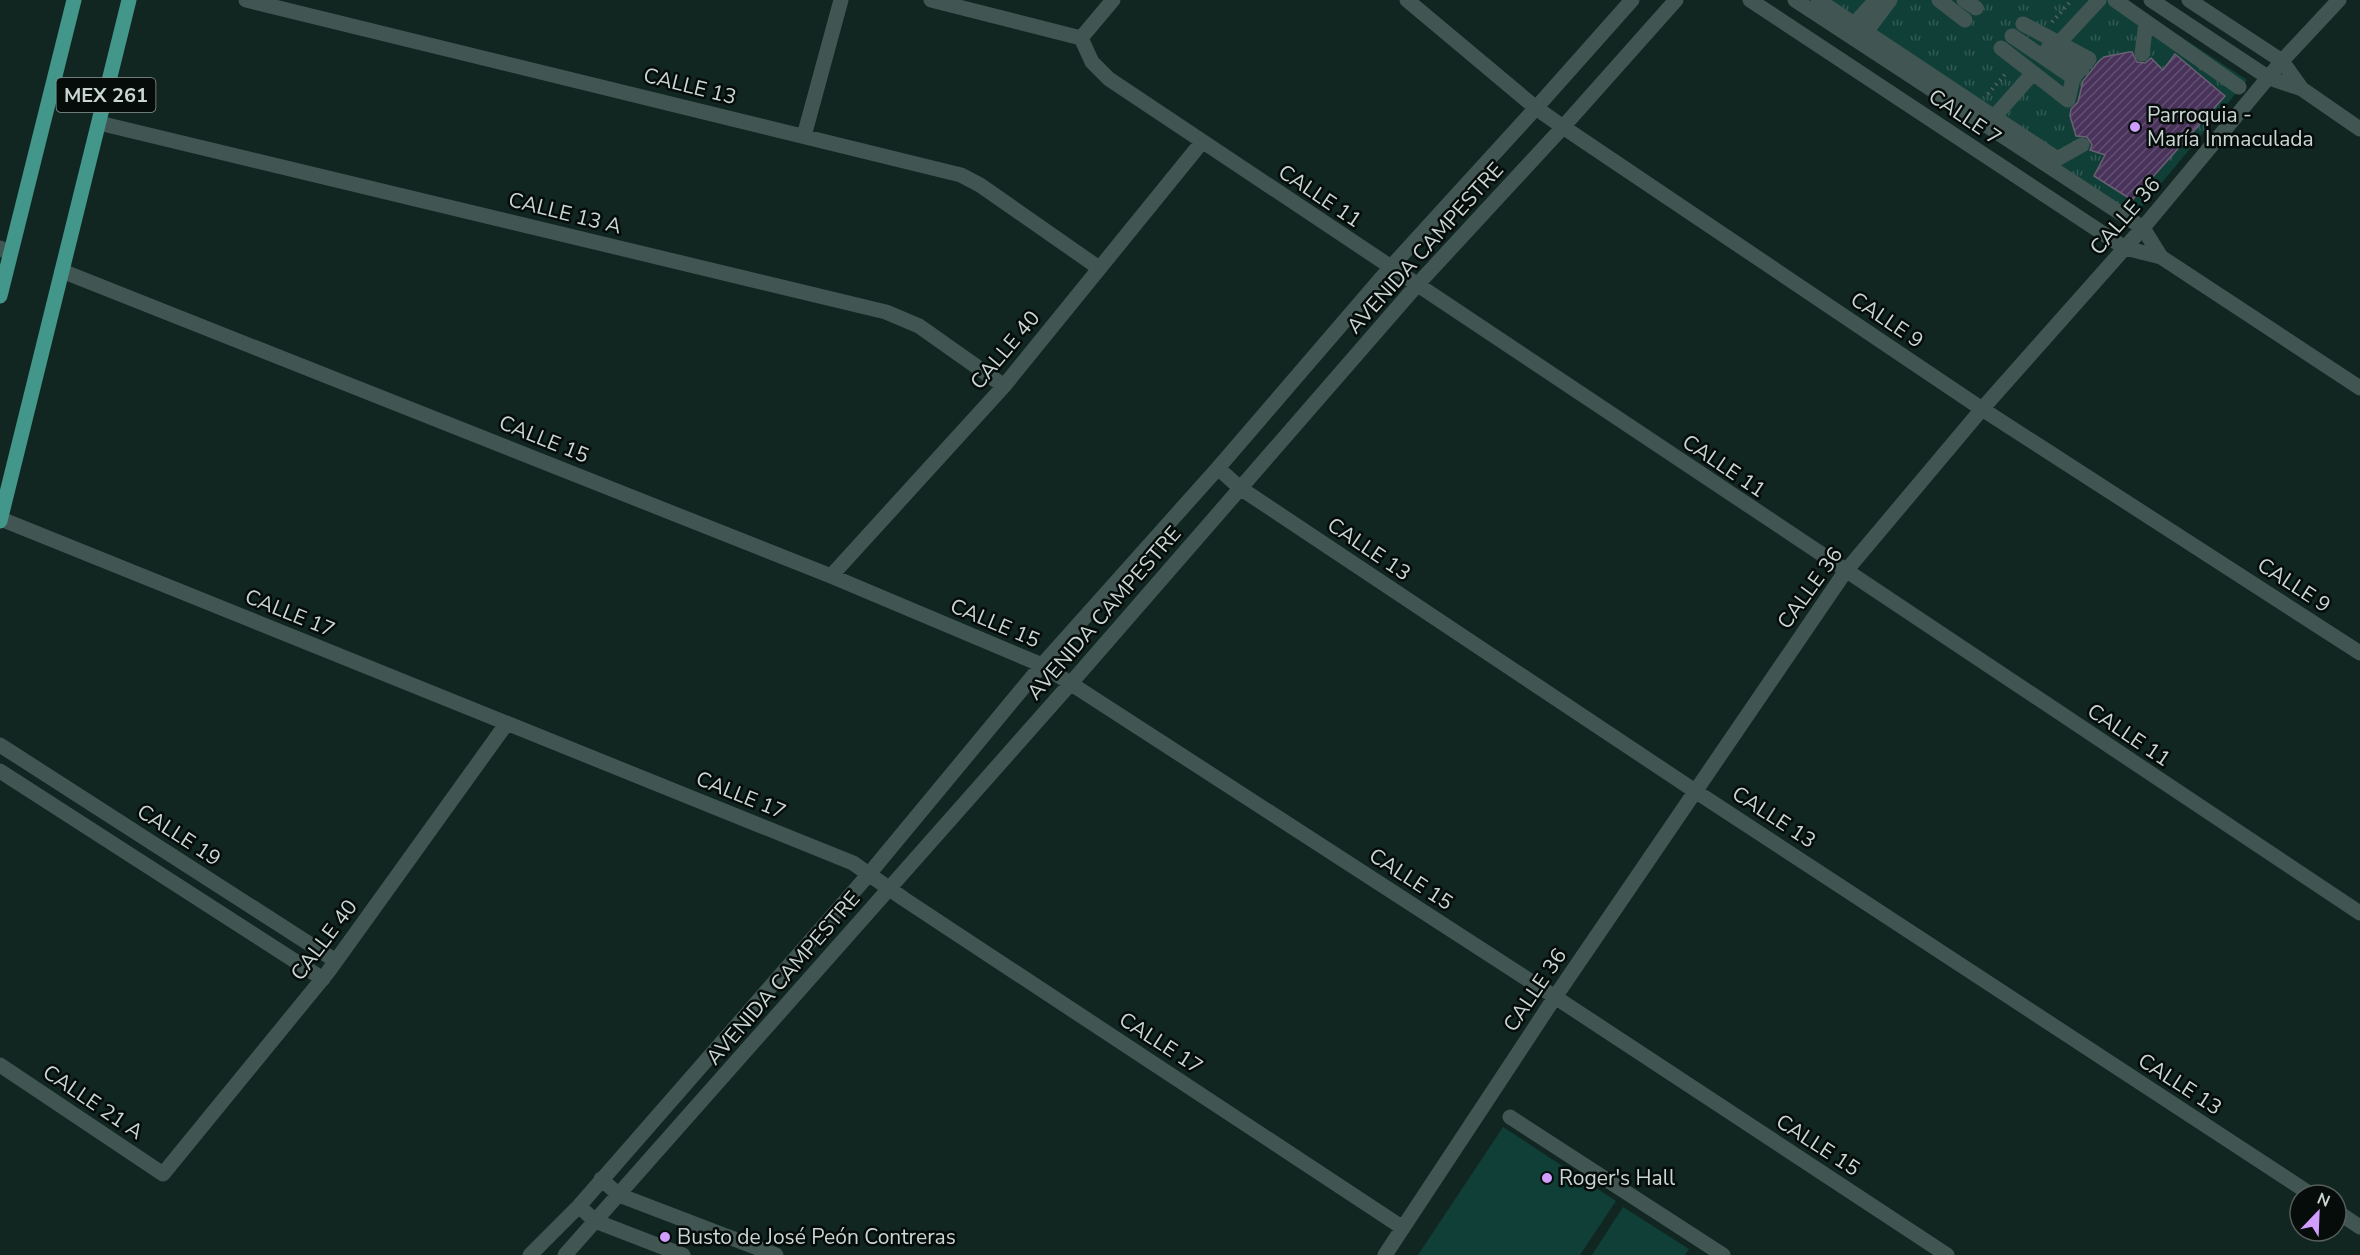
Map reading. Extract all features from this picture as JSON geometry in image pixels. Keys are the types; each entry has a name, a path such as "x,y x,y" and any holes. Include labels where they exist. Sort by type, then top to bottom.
{"main road":[{"name":"MEX 261","path":"0,296 5,251 74,0"},
{"name":"MEX 261","path":"0,520 129,0"}],"street":[{"name":"CALLE 13","path":"246,0 961,175 980,185 1099,268"},
{"path":"804,136 841,0"},
{"path":"931,0 1081,38 1113,0"},
{"name":"CALLE 9","path":"1407,0 1536,108 1563,127 1982,409 2360,653"},
{"name":"AVENIDA CAMPESTRE","path":"530,1255 579,1206 868,874 1042,665 1218,468 1390,268 1632,0"},
{"name":"AVENIDA CAMPESTRE","path":"566,1255 1071,683 1417,285 1676,0"},
{"name":"CALLE 7","path":"1750,0 2125,248 2161,257 2360,388"},
{"name":"CALLE 7","path":"1795,0 2143,228 2161,257"},
{"path":"1818,0 2131,209"},
{"path":"1860,28 1876,0"},
{"path":"1860,28 1884,0"},
{"path":"1860,28 1890,0"},
{"path":"1939,0 1973,7"},
{"path":"1951,0 1973,7"},
{"path":"2060,44 2100,0 2106,3 2109,0"},
{"path":"2115,0 2239,87"},
{"path":"2151,0 2269,78 2302,89 2360,129"},
{"path":"2189,0 2282,61 2302,89"},
{"name":"CALLE 36","path":"1385,1255 1555,997 1845,572 1982,409 2143,228 2282,61 2339,0"},
{"path":"2142,54 2146,22"},
{"path":"2042,34 2089,59 2076,78 2068,100 2017,61 2012,36 2042,34"},
{"path":"2012,36 2076,78"},
{"path":"2012,36 2076,78"},
{"name":"CALLE 11","path":"1081,38 1092,62 1109,80 2360,913"},
{"path":"1994,117 2033,73"},
{"name":"CALLE 13 A","path":"99,123 886,312 919,326 1004,386"},
{"name":"CALLE 40","path":"831,576 1004,386 1202,142"},
{"path":"2057,159 2082,145"},
{"name":"CALLE 15","path":"62,271 831,576 1042,665 1555,997 1947,1255"},
{"name":"CALLE 13","path":"1218,468 1240,488 1695,791 2294,1183"},
{"name":"CALLE 17","path":"0,520 853,863 1403,1228"},
{"name":"CALLE 40","path":"162,1174 336,961 507,723"},
{"name":"CALLE 19","path":"0,745 336,961"},
{"name":"CALLE 19","path":"0,771 322,979"},
{"name":"CALLE 21 A","path":"0,1065 162,1174"},
{"path":"1510,1117 1723,1255"},
{"path":"601,1179 619,1195 776,1255"},
{"path":"579,1206 595,1221 683,1255"}],"path":[{"path":"2042,34 2072,0"},
{"path":"1977,106 2017,61"}],"green space":[{"path":"1811,0 2125,0 2247,80 2135,215"},
{"path":"1503,1127 1616,1201 1580,1255 1418,1255"},
{"path":"1623,1207 1689,1249 1685,1255 1592,1255"}],"building":[{"name":"Parroquia - María Inmaculada","path":"2132,52 2137,62 2145,63 2151,58 2163,70 2175,54 2225,96 2132,200 2094,176 2105,155 2090,150 2092,145 2087,137 2076,136 2070,116 2071,109 2078,102 2083,81 2099,61 2104,57"}],"place":[{"name":"Parroquia - María Inmaculada","path":"2135,127"},
{"name":"Roger's Hall","path":"1547,1178"},
{"name":"Busto de José Peón Contreras","path":"665,1237"}]}
